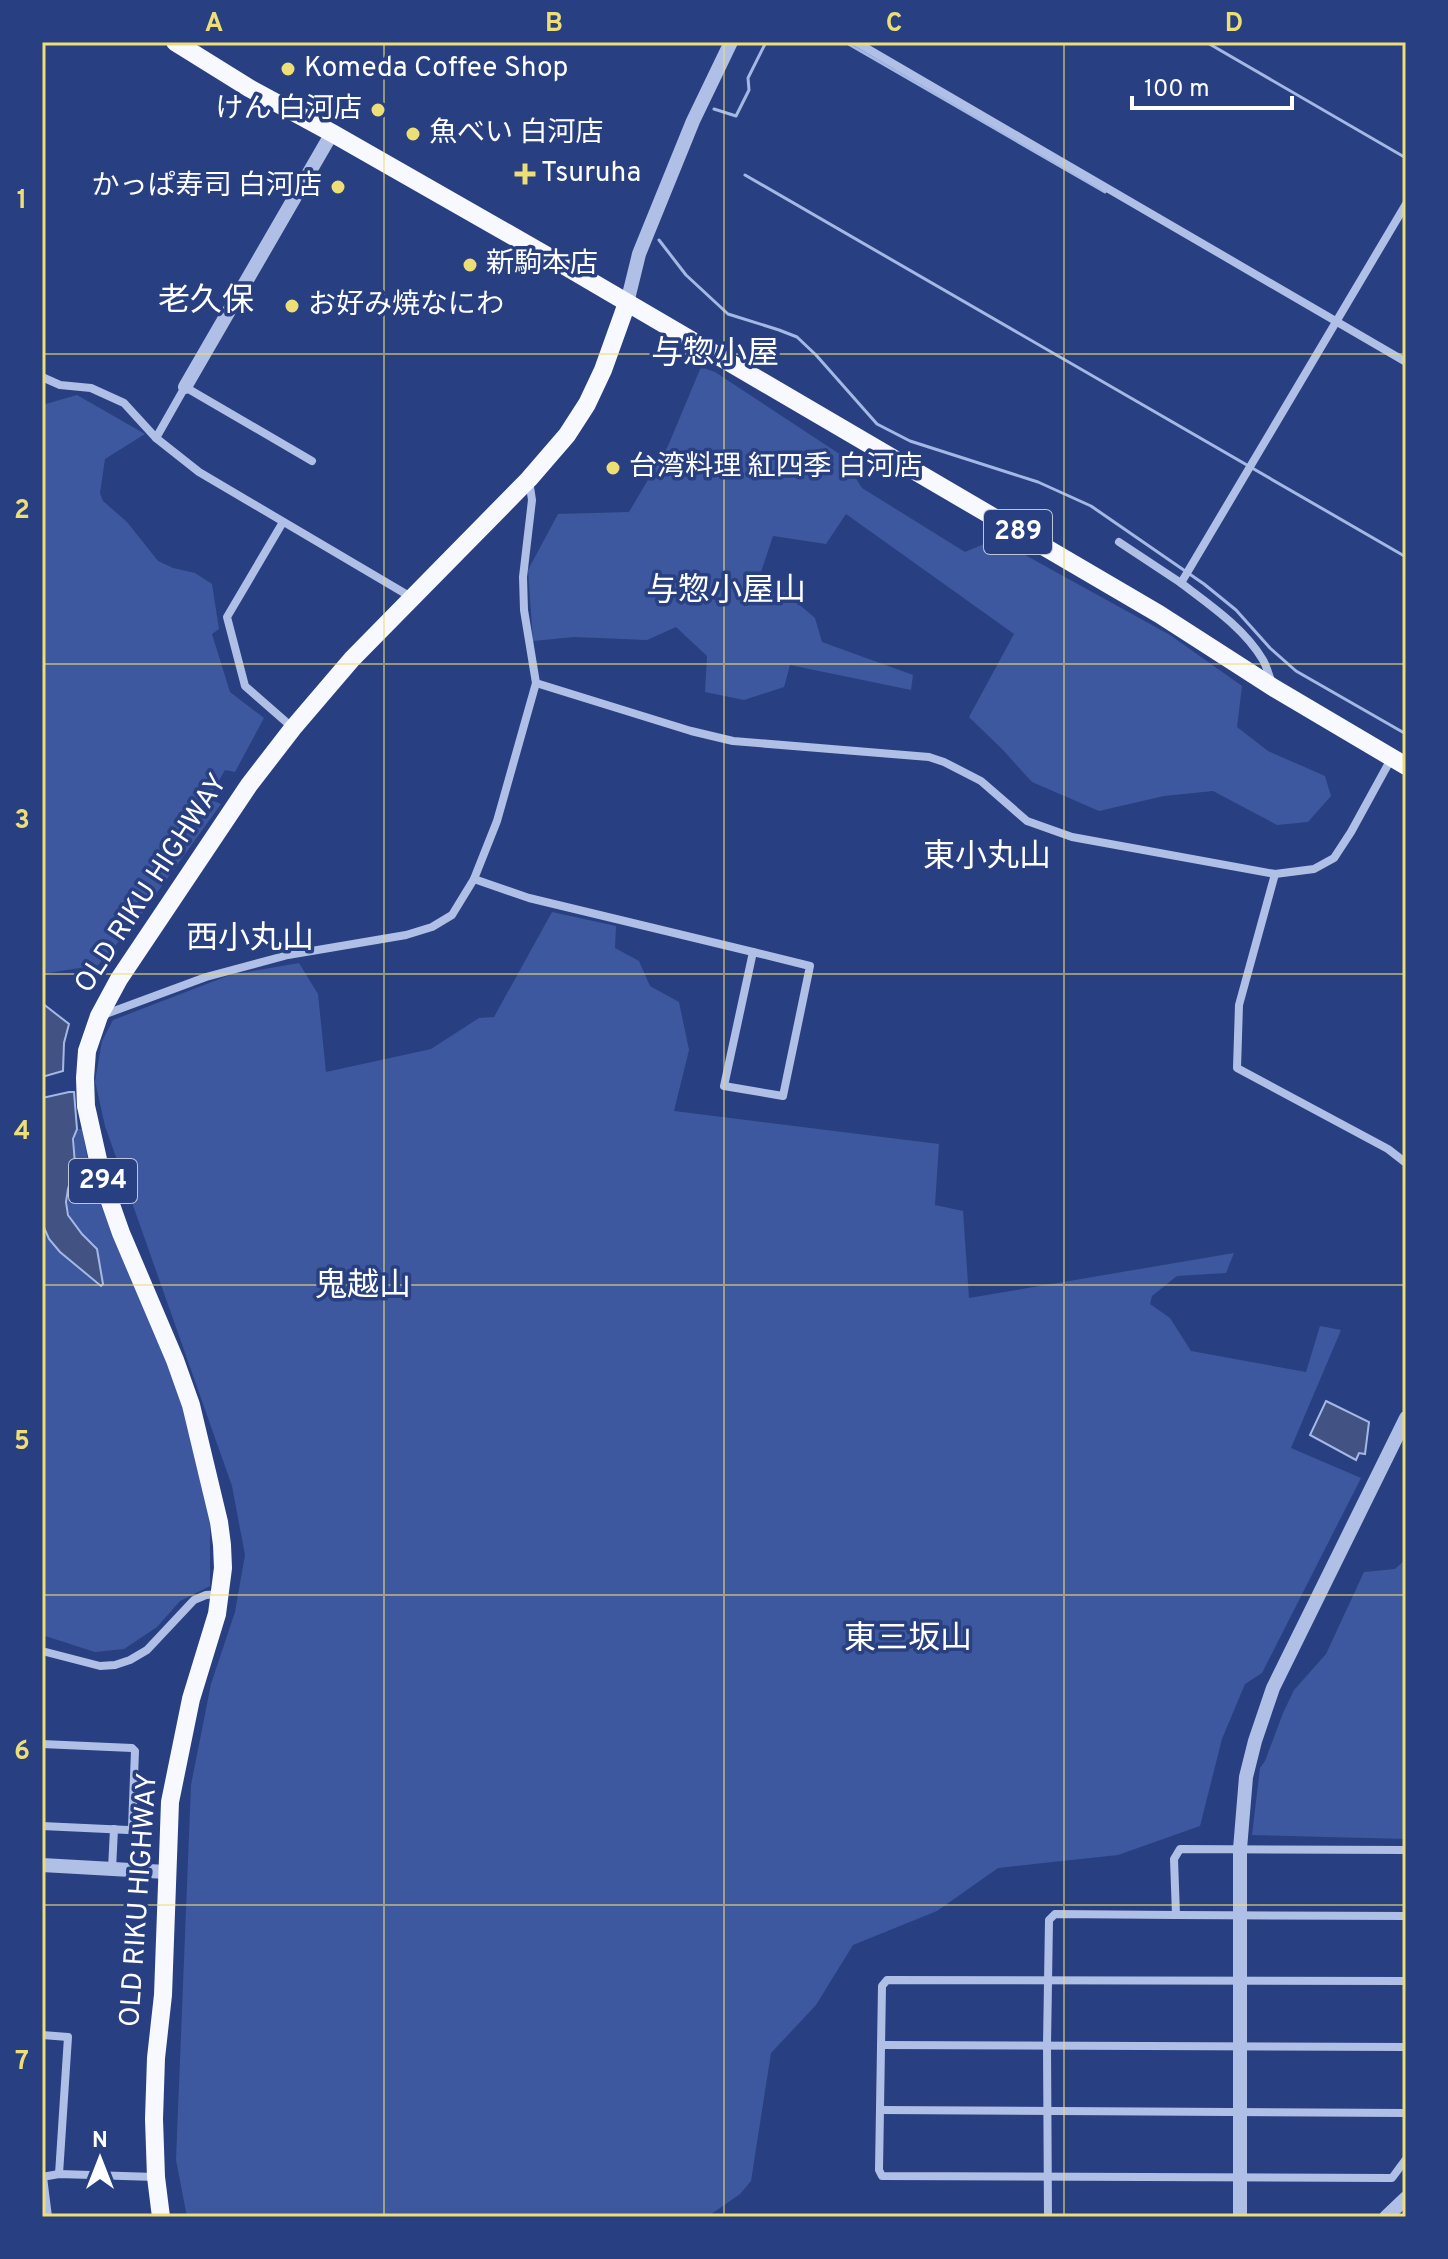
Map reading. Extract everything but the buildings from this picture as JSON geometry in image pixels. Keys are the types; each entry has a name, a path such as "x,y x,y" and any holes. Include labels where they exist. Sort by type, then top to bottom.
{"highway":[{"name":"289","path":"175,42 249,88 627,303 1159,614 1274,688 1399,762"},
{"name":"OLD RIKU HIGHWAY","path":"161,2217 154,2119 156,2058 163,1995 170,1802 191,1699 217,1614 223,1568 219,1522 191,1405 103,1182 86,1106 87,1051 99,1016 119,979 240,798 293,728 352,659 529,479 567,435 587,404 603,370 627,303"}],"street":[{"name":"OLD RIKU HIGHWAY","path":"627,303 639,254 693,121 731,42"},
{"path":"856,42 1406,362"},
{"path":"156,438 332,133"},
{"path":"1181,583 1406,204"},
{"path":"42,377 60,385 91,388 124,403 156,438 199,472 414,598"},
{"path":"185,387 312,461"},
{"path":"99,1016 206,977 288,955 406,935 432,927 452,915 474,879 497,821 536,683 523,588 532,500 529,479"},
{"path":"283,522 227,617 245,686 293,728"},
{"path":"1119,542 1222,614 1264,660 1274,688"},
{"path":"536,683 733,741 929,757 981,781 1027,821 1072,837 1275,874 1314,869 1334,858 1399,762"},
{"path":"1275,874 1239,1005 1237,1068 1388,1149 1406,1163"},
{"path":"474,879 529,898 753,952 810,966 783,1096 724,1086 753,952"},
{"path":"1240,2217 1240,1849 1246,1777 1273,1688 1406,1418"},
{"path":"42,1651 100,1666 115,1665 147,1650 194,1600 221,1594"},
{"path":"42,1744 132,1748 135,1751 132,1828 42,1826"},
{"path":"112,1869 114,1829"},
{"path":"1176,1915 1174,1859 1180,1849 1406,1850"},
{"path":"42,1865 166,1872"},
{"path":"1048,2217 1049,1920 1055,1914 1406,1916"},
{"path":"1406,1981 887,1980 882,1986 879,2170 882,2176 1392,2178 1406,2159"},
{"path":"42,2035 68,2037 59,2174"},
{"path":"881,2045 1406,2047"},
{"path":"881,2110 1406,2113"},
{"path":"48,2217 42,2177 59,2174 156,2177"},
{"path":"1386,2217 1406,2198"}],"shaded area":[{"path":"701,367 715,372 841,455 862,488 965,552 996,539 1170,635 1242,686 1237,727 1268,751 1325,776 1331,796 1308,822 1277,825 1213,791 1164,796 1099,811 1032,782 969,717 1014,634 846,514 826,544 773,536 761,572 815,618 822,642 913,675 911,690 790,665 784,687 744,700 705,692 707,656 676,627 647,640 574,637 533,641 528,570 558,514 629,512 668,446"},
{"path":"77,395 145,434 105,459 100,493 103,501 127,522 158,561 195,573 212,584 219,629 212,634 230,692 264,718 235,772 225,770 208,799 221,804 135,923 98,965 42,974 42,405"},
{"path":"552,912 616,926 615,948 639,961 650,986 679,1002 689,1050 674,1111 939,1144 935,1205 963,1211 969,1298 1234,1253 1226,1273 1177,1276 1152,1296 1150,1304 1170,1318 1191,1351 1306,1372 1320,1326 1341,1330 1291,1448 1361,1478 1262,1673 1245,1684 1222,1739 1200,1826 1118,1855 998,1868 937,1911 853,1945 816,2005 771,2053 751,2181 740,2194 707,2217 187,2217 176,2160 191,1785 211,1684 235,1612 245,1555 232,1486 105,1126 95,1081 102,1041 113,1020 230,975 299,963 318,994 326,1072 431,1049 479,1018 494,1017"},
{"path":"42,1003 69,1024 64,1043 63,1071 42,1077"},
{"path":"74,1092 77,1129 73,1139 75,1164 66,1202 68,1215 97,1249 101,1286 60,1252 49,1239 42,1223 42,1098"},
{"path":"77,1129 82,1129 93,1187 176,1380 210,1519 210,1586 180,1601 157,1627 124,1649 95,1652 42,1635 42,1223 60,1252 75,1262 79,1269 95,1245 77,1228 68,1208"},
{"path":"1326,1401 1369,1422 1365,1454 1359,1453 1356,1460 1310,1435"},
{"path":"1406,1559 1406,1839 1252,1835 1260,1768 1294,1690 1326,1654 1364,1572 1395,1569"}],"waterway":[{"path":"714,109 736,116 749,90 748,78 766,42"},
{"path":"845,42 1105,192"},
{"path":"1206,42 1406,158"},
{"path":"745,175 1406,557"},
{"path":"659,240 686,275 728,314 797,337 877,424 910,441 1038,482 1091,506 1204,584 1236,610 1270,648 1296,671 1406,734"}],"place":[{"name":"Komeda Coffee Shop","path":"288,69"},
{"name":"けん 白河店","path":"378,110"},
{"name":"魚べい 白河店","path":"413,134"},
{"name":"Tsuruha","path":"525,174"},
{"name":"かっぱ寿司 白河店","path":"338,187"},
{"name":"新駒本店","path":"470,265"},
{"name":"お好み焼なにわ","path":"292,306"},
{"name":"台湾料理 紅四季 白河店","path":"613,468"}],"district":[{"name":"老久保","path":"206,302"},
{"name":"与惣小屋","path":"715,355"},
{"name":"与惣小屋山","path":"726,592"},
{"name":"東小丸山","path":"987,858"},
{"name":"西小丸山","path":"250,940"},
{"name":"鬼越山","path":"363,1287"},
{"name":"東三坂山","path":"908,1640"}]}
